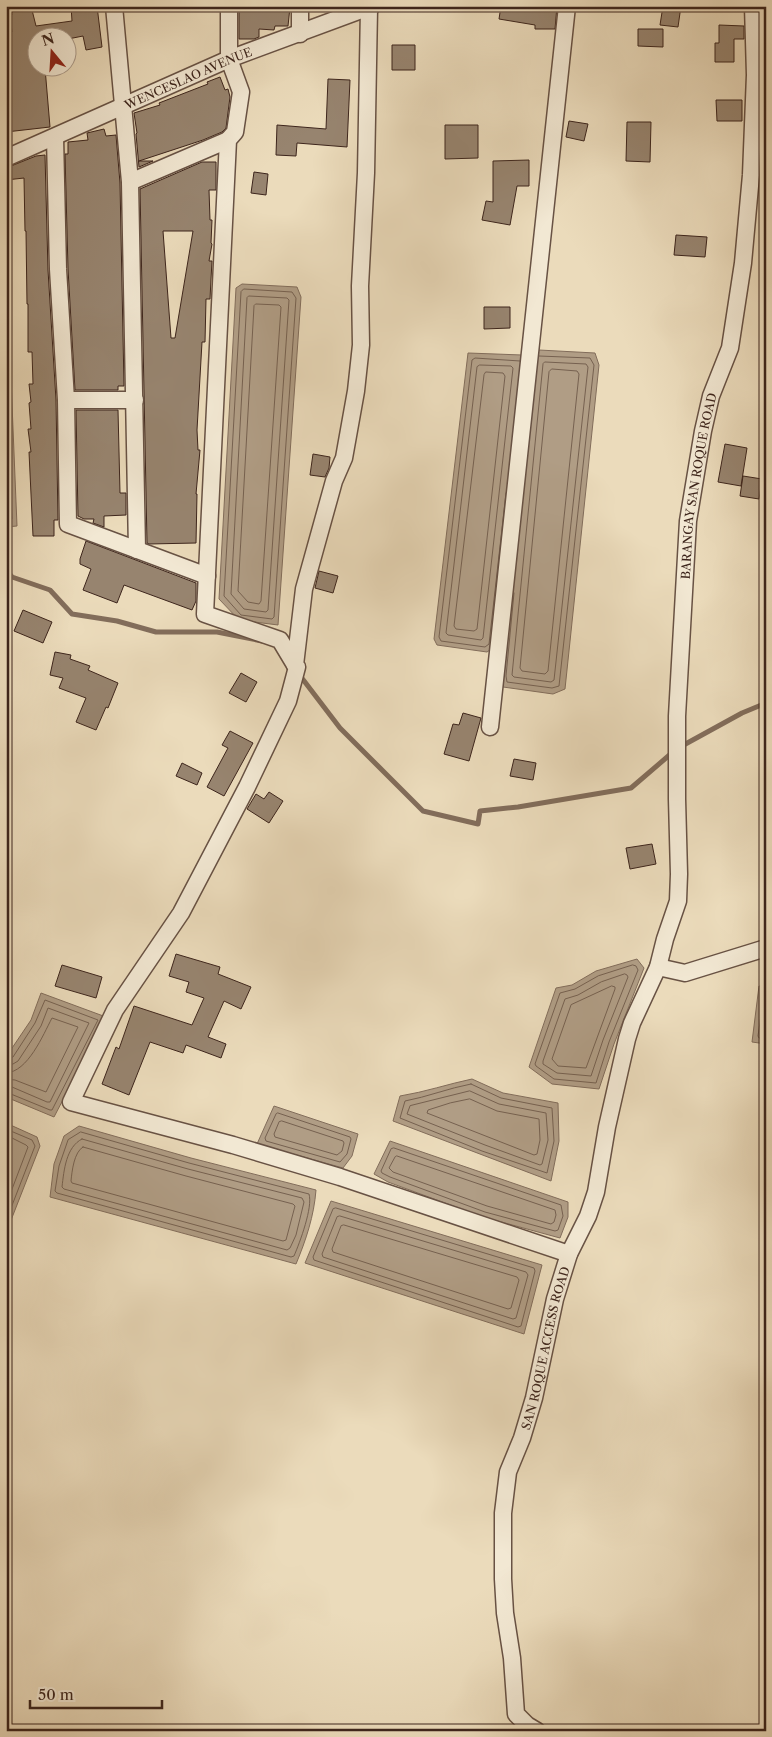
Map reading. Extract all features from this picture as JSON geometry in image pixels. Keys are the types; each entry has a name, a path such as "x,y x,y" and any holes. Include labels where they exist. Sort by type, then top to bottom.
{"street":[{"path":"114,6 130,182 137,550"},
{"path":"130,182 228,140 235,132 241,92 228,59 229,6"},
{"path":"300,6 300,34"},
{"path":"490,727 567,6"},
{"name":"BARANGAY SAN ROQUE ROAD","path":"658,967 678,901 680,874 677,798 677,716 688,521 711,396 730,348 743,263 760,75 753,6"},
{"path":"295,664 304,589 334,481 344,458 356,391 361,344 360,286 366,174 370,7"},
{"name":"WENCESLAO AVENUE","path":"6,158 228,59 370,7"},
{"path":"55,137 58,269 66,400 68,524 206,576"},
{"path":"228,140 206,576 206,614 280,640 297,667 288,701 247,787 181,914 115,1010 71,1102 233,1145 340,1177 569,1254"},
{"path":"66,400 135,400"},
{"path":"658,967 686,973 766,948"},
{"name":"SAN ROQUE ACCESS ROAD","path":"537,1731 527,1725 516,1714 503,1579 504,1513 508,1472 522,1438 534,1398 555,1299 569,1254 588,1216 596,1192 607,1127 627,1039 632,1023 658,967"}],"water":[{"path":"6,257 17,526 6,527"},
{"path":"242,284 297,287 301,297 278,625 239,620 219,599 236,288"},
{"path":"539,350 595,353 599,365 565,689 553,694 503,687 501,676 532,355"},
{"path":"468,353 522,355 493,648 487,652 437,645 434,639"},
{"path":"637,959 644,968 614,1044 599,1089 552,1084 529,1067 556,988 572,985 596,971"},
{"path":"759,986 766,987 766,1044 752,1042"},
{"path":"41,993 106,1017 54,1117 6,1097 6,1057 31,1020"},
{"path":"472,1079 503,1093 558,1103 559,1141 551,1181 393,1121 400,1096"},
{"path":"274,1106 358,1134 352,1156 343,1168 257,1144"},
{"path":"6,1123 37,1137 40,1146 6,1233"},
{"path":"79,1126 191,1158 316,1190 309,1228 296,1264 50,1197 54,1164 64,1136"},
{"path":"390,1141 568,1202 568,1217 560,1238 483,1217 388,1182 374,1174"},
{"path":"331,1201 542,1265 524,1334 305,1263"}],"building":[{"path":"11,6 31,6 36,26 72,21 71,6 97,6 102,47 86,50 83,36 78,37 78,28 28,28 28,78 46,78 50,127 6,132 6,32 12,32 10,16 12,15"},
{"path":"239,6 290,7 288,26 275,26 274,30 259,29 259,37 239,39"},
{"path":"501,6 557,6 555,29 535,29 535,25 499,19"},
{"path":"663,6 681,6 678,27 660,25"},
{"path":"719,25 744,26 744,39 734,39 734,62 715,62 715,43 719,43"},
{"path":"638,29 663,29 663,47 638,46"},
{"path":"392,45 415,45 415,70 392,70"},
{"path":"220,77 225,90 228,89 230,97 226,128 222,132 203,140 139,161 153,161 139,167 134,113 160,105 159,103 208,84 207,82"},
{"path":"328,79 350,80 347,147 297,143 296,156 276,155 277,125 326,129"},
{"path":"716,100 742,100 742,121 717,121"},
{"path":"569,121 588,124 584,141 566,137"},
{"path":"627,122 651,122 650,162 626,161"},
{"path":"445,125 478,125 478,158 445,159"},
{"path":"104,129 106,136 116,135 120,183 124,386 118,386 118,390 75,390 68,269 65,154 68,154 68,142 88,140 87,133"},
{"path":"45,155 48,270 56,400 58,520 54,520 54,536 33,536 29,452 31,452 28,429 31,429 29,384 33,384 32,352 28,352 24,178 6,180 6,168 36,156"},
{"path":"529,160 529,186 517,186 510,225 482,220 486,201 493,202 493,161"},
{"path":"202,162 216,162 216,190 209,190 212,244 209,261 212,261 210,299 206,299 205,342 202,342 197,430 198,450 200,450 196,494 196,543 147,543 140,189","holes":["163,231 193,231 175,338 171,338"]},
{"path":"254,172 268,174 266,195 251,193"},
{"path":"676,235 707,237 705,257 674,255"},
{"path":"484,307 510,307 510,328 484,329"},
{"path":"76,410 118,410 120,493 126,493 126,515 104,516 104,527 93,523 94,519 84,519 78,516"},
{"path":"725,444 747,448 741,486 718,482"},
{"path":"313,454 330,457 329,468 325,477 310,475"},
{"path":"743,476 762,479 759,499 740,496"},
{"path":"86,541 196,583 196,601 192,610 124,585 117,603 83,590 91,569 80,564"},
{"path":"319,571 338,576 333,593 315,588"},
{"path":"23,610 52,622 43,643 14,631"},
{"path":"55,652 71,655 70,659 90,666 88,670 118,683 108,708 106,707 96,730 76,722 86,698 59,688 63,678 50,675"},
{"path":"241,673 257,682 246,702 229,693"},
{"path":"463,713 481,718 469,761 444,754 453,724 459,725"},
{"path":"230,731 253,743 224,796 207,787 228,748 222,745"},
{"path":"514,759 536,763 533,780 510,776"},
{"path":"182,763 202,773 197,785 176,776"},
{"path":"269,792 283,801 269,823 247,809 256,794 264,799"},
{"path":"652,844 656,864 630,869 626,848"},
{"path":"176,954 220,967 218,974 251,987 241,1009 224,1001 208,1037 226,1044 221,1058 186,1045 183,1053 150,1042 129,1095 102,1084 116,1047 119,1049 134,1006 192,1025 204,998 186,992 189,982 169,976"},
{"path":"62,965 102,977 96,998 55,986"}],"waterway":[{"path":"6,570 12,577 50,590 72,614 117,621 156,632 217,632 262,641"},
{"path":"298,673 340,728 423,811 478,824 480,811 518,807 631,788 673,752"},
{"path":"680,747 742,713 766,703"}]}
